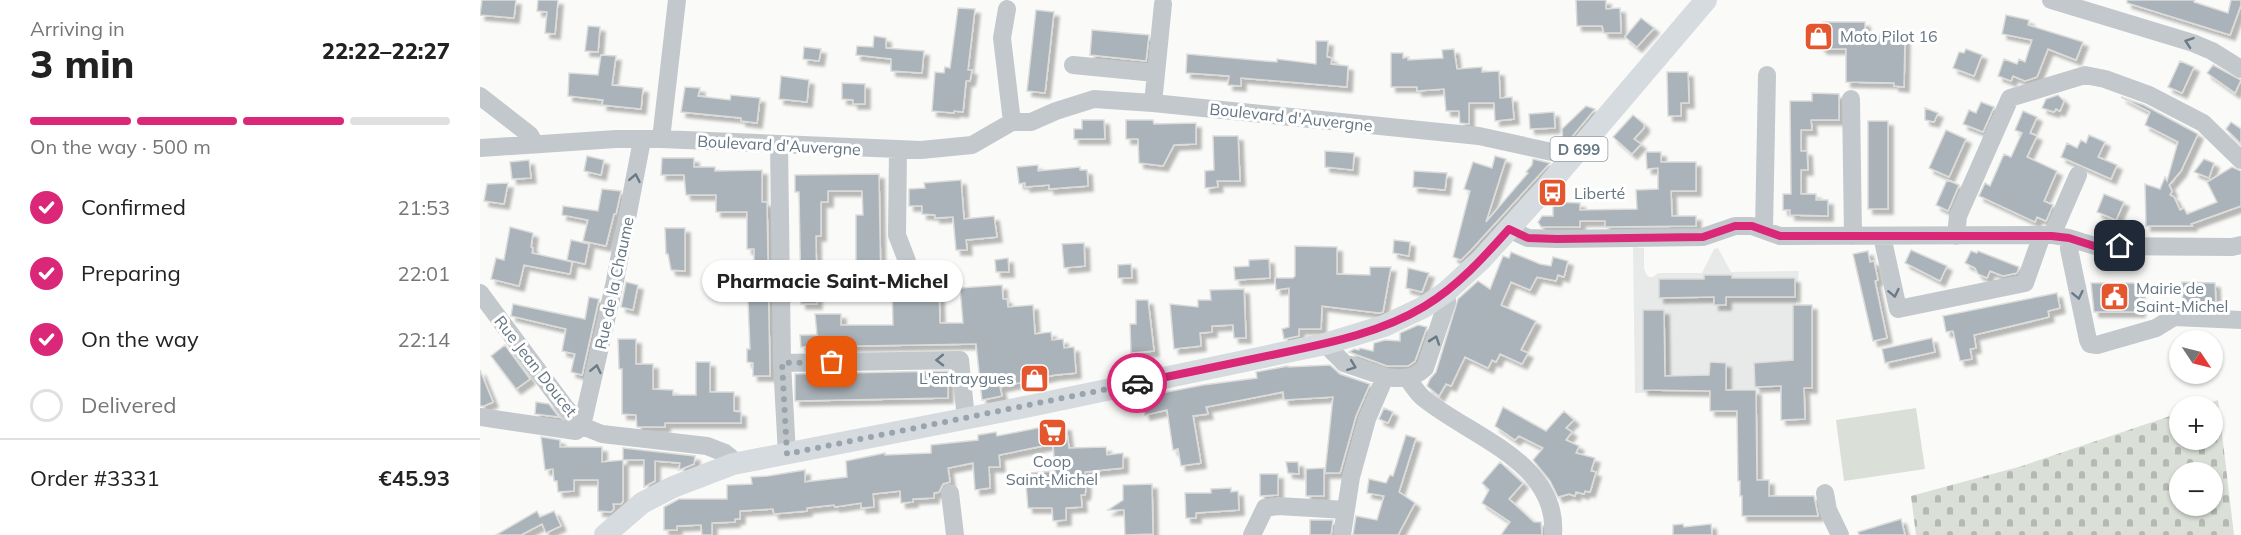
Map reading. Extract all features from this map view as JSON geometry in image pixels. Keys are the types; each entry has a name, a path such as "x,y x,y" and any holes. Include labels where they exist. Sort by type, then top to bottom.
{"main road":[{"name":"D 699","path":"605,535 642,503 673,487 733,464 966,419 1325,344 1384,326 1424,307 1446,292 1509,229 1706,0"}],"street":[{"path":"661,139 677,0"},
{"path":"2051,0 2193,43 2212,51 2241,69"},
{"path":"1153,103 1163,4"},
{"path":"1007,9 1002,38 1012,122"},
{"path":"1073,65 1155,73"},
{"path":"1764,230 1767,75"},
{"path":"1956,236 1958,216 2010,98 2085,75 2122,84 2188,114 2203,123 2241,160"},
{"path":"480,96 530,135 535,144"},
{"name":"Boulevard d'Auvergne","path":"480,148 616,139 661,139 898,151 972,145 1012,122 1031,122 1094,99 1479,136 1561,154 1569,161"},
{"path":"1851,99 1853,236"},
{"name":"Rue de la Chaume","path":"582,426 615,281 642,140"},
{"path":"778,144 782,363 787,454"},
{"path":"898,151 897,235 907,261"},
{"path":"1882,236 1898,309 2025,283 2054,236 2078,175"},
{"path":"1509,229 1528,238 1557,239 1703,237 1735,226 1752,226 1780,236 2054,236 2094,246 2232,248 2241,245"},
{"path":"2054,236 2069,249 2090,344 2097,345 2156,328 2174,317 2226,317 2241,320"},
{"path":"1325,344 1344,363 1385,377 1408,379 1425,368 1447,302 1446,292"},
{"name":"Rue Jean Doucet","path":"480,293 565,407 582,426 602,434 707,446 725,453 733,464"},
{"path":"782,363 960,360 966,419"},
{"path":"1342,535 1351,477 1367,419 1385,377"},
{"path":"1408,379 1421,397 1506,452 1531,474 1540,484 1548,500 1554,524 1553,535"},
{"path":"480,417 576,431 582,426"},
{"path":"950,493 955,535"},
{"path":"1825,493 1828,510 1840,535"},
{"path":"1252,535 1265,508 1278,506 1346,510"}],"shaded area":[{"path":"1633,247 1644,248 1644,268 1649,277 1658,273 1702,273 1714,249 1718,248 1731,272 1799,271 1796,304 1812,305 1812,391 1715,389 1703,392 1635,393"}],"green space":[{"path":"1916,408 1925,469 1844,481 1836,420"},
{"path":"2169,416 2169,450 2223,450 2223,442 2234,535 1916,535 1911,496 2022,466"}],"building":[{"path":"482,0 516,0 514,18 480,15"},
{"path":"538,0 558,0 555,34 545,33 547,12 537,11"},
{"path":"1576,0 1606,0 1606,9 1620,8 1621,33 1604,33 1602,26 1577,26"},
{"path":"2127,0 2195,0 2194,2 2228,13 2231,0 2241,0 2241,5 2230,35 2127,3"},
{"path":"958,8 975,9 968,70 972,70 970,81 966,81 963,112 932,111 935,72 944,73 945,67 950,68"},
{"path":"1036,10 1054,12 1045,93 1027,91"},
{"path":"2006,15 2029,20 2028,25 2083,42 2076,60 2048,49 2037,77 2025,81 2013,76 2011,81 1998,76 2004,59 2017,64 2019,59 2025,62 2032,40 2002,34"},
{"path":"1641,18 1654,28 1637,47 1625,37"},
{"path":"1823,22 1865,22 1865,35 1905,36 1904,87 1894,86 1894,83 1846,82 1846,49 1823,49 1810,35"},
{"path":"588,26 600,27 598,52 585,51"},
{"path":"1092,30 1149,35 1146,61 1090,55"},
{"path":"874,36 886,38 886,48 924,51 922,73 891,71 891,59 856,55 857,46 873,47"},
{"path":"1316,41 1328,41 1327,57 1332,58 1331,64 1348,66 1347,87 1241,78 1241,86 1228,85 1229,76 1186,73 1187,54 1277,62 1277,59 1316,64"},
{"path":"804,47 821,49 819,61 803,59"},
{"path":"1454,49 1457,69 1482,67 1482,72 1499,71 1500,98 1512,97 1514,119 1495,121 1494,103 1469,103 1469,124 1460,123 1459,111 1446,111 1444,89 1417,91 1417,87 1391,87 1391,53 1403,53 1403,58 1408,57 1408,60 1443,58 1442,50"},
{"path":"1966,49 1982,55 1974,76 1953,68 1959,52 1964,53"},
{"path":"601,55 616,56 612,85 643,88 641,109 602,105 603,100 568,96 569,73 598,75"},
{"path":"2180,61 2194,67 2182,93 2168,87"},
{"path":"2213,65 2241,80 2235,93 2207,73"},
{"path":"1667,72 1688,72 1689,103 1681,103 1681,116 1668,116"},
{"path":"781,76 809,80 807,102 779,99"},
{"path":"842,83 865,84 865,104 853,104 853,100 842,99"},
{"path":"685,87 700,88 698,96 730,100 731,95 760,98 757,123 741,121 741,118 681,112"},
{"path":"1812,93 1839,94 1839,120 1811,120 1812,130 1801,130 1801,151 1807,151 1808,170 1801,170 1801,194 1816,194 1816,200 1828,200 1828,216 1790,215 1790,210 1783,210 1783,194 1791,194 1790,101 1812,101"},
{"path":"2058,95 2064,101 2060,111 2056,109 2054,112 2042,108 2046,99"},
{"path":"2121,97 2144,105 2198,134 2181,171 2169,185 2172,191 2170,195 2174,197 2180,210 2184,208 2187,214 2217,202 2207,182 2232,167 2241,171 2241,206 2191,224 2192,226 2146,226 2145,184 2160,189 2165,177 2167,181 2178,142 2145,125 2150,112"},
{"path":"1981,102 1994,107 1983,132 1963,124 1969,110 1976,113"},
{"path":"1586,106 1595,109 1566,144 1563,143 1562,129"},
{"path":"1925,108 1938,113 1934,122 1925,120"},
{"path":"2023,111 2037,117 2030,133 2037,136 2027,157 2057,171 2044,201 2053,205 2046,221 2037,217 2035,222 1979,196 1985,183 1990,186 2004,154 2011,157 2022,133 2015,130"},
{"path":"1554,112 1555,128 1530,129 1529,114"},
{"path":"1633,115 1644,124 1644,128 1634,139 1641,144 1632,154 1613,137"},
{"path":"1082,120 1104,120 1105,139 1074,139 1074,129 1082,129"},
{"path":"1126,120 1153,120 1154,124 1196,123 1196,144 1174,145 1163,166 1139,163 1138,139 1126,139"},
{"path":"1868,121 1888,121 1888,209 1868,209"},
{"path":"2231,122 2241,129 2241,144 2226,129"},
{"path":"1946,130 1966,139 1949,177 1929,168"},
{"path":"2089,135 2105,142 2098,157 2117,165 2111,179 2061,157 2067,143 2077,148 2081,140 2086,143"},
{"path":"1213,136 1238,136 1240,181 1217,181 1218,187 1205,188 1205,171 1214,170"},
{"path":"1325,151 1354,153 1353,170 1325,167"},
{"path":"1646,152 1661,152 1661,162 1696,162 1696,191 1671,191 1672,216 1696,216 1696,226 1605,227 1605,221 1580,221 1580,227 1541,227 1538,222 1542,216 1553,216 1553,202 1580,203 1580,210 1637,209 1636,190 1658,189 1658,168 1647,169"},
{"path":"587,156 604,160 601,175 584,171"},
{"path":"1495,156 1506,159 1486,222 1528,173 1526,172 1532,165 1533,159 1550,163 1461,260 1453,257 1470,191 1464,189 1473,162 1492,168"},
{"path":"662,158 694,158 694,167 715,167 715,171 762,170 762,202 767,202 770,376 753,376 753,363 747,362 747,349 750,349 747,275 754,276 754,249 747,249 747,212 716,212 716,195 686,195 684,175 661,175"},
{"path":"2204,159 2214,163 2209,178 2194,172"},
{"path":"529,160 531,178 512,179 510,162"},
{"path":"1038,165 1038,171 1080,167 1080,170 1087,170 1088,186 1049,189 1049,185 1025,187 1025,183 1019,184 1017,167"},
{"path":"1414,171 1447,173 1445,190 1413,187"},
{"path":"879,174 881,289 864,289 864,275 856,275 856,215 863,215 862,191 828,191 828,202 821,202 821,236 816,236 817,304 801,304 799,192 795,192 795,175"},
{"path":"961,180 964,219 994,216 997,237 966,240 967,250 956,250 953,217 935,218 935,215 922,214 922,206 909,206 909,189 925,188 924,183"},
{"path":"1947,180 1959,185 1948,211 1936,205"},
{"path":"508,183 504,204 484,201 487,184"},
{"path":"602,189 621,191 606,246 583,241 588,220 562,215 563,206 598,211"},
{"path":"2104,194 2124,202 2116,220 2097,212"},
{"path":"510,227 533,233 532,253 572,262 570,274 524,265 519,286 491,279 496,258 504,260"},
{"path":"665,228 685,228 685,271 671,270 668,254 666,254"},
{"path":"571,240 589,244 585,264 567,260"},
{"path":"1394,240 1410,242 1409,256 1393,253"},
{"path":"1084,243 1085,266 1064,268 1062,244"},
{"path":"1295,246 1337,247 1337,274 1370,275 1370,267 1391,267 1383,312 1322,306 1321,329 1299,329 1299,336 1284,339 1282,329 1289,327 1289,288 1276,290 1275,278 1295,276"},
{"path":"1911,250 1947,266 1940,281 1905,263"},
{"path":"1868,251 1870,262 1874,261 1878,280 1875,281 1887,338 1873,341 1853,254"},
{"path":"1971,251 1977,253 1978,251 2019,267 2017,273 2003,276 1990,271 1987,278 1978,274 1975,268 1965,263"},
{"path":"1511,252 1551,266 1553,257 1568,261 1564,277 1558,275 1556,281 1537,277 1530,290 1511,282 1501,305 1536,321 1521,350 1528,353 1522,364 1500,354 1496,362 1492,360 1488,368 1465,357 1451,386 1446,384 1439,396 1427,386 1436,372 1458,299 1478,281 1490,289 1503,256 1509,258"},
{"path":"1008,258 1009,272 996,272 995,260"},
{"path":"1269,259 1270,278 1235,280 1234,267 1249,266 1249,260"},
{"path":"1131,264 1132,278 1118,278 1118,265"},
{"path":"1408,268 1429,273 1422,292 1406,288"},
{"path":"1704,275 1732,275 1732,278 1795,278 1795,297 1726,297 1726,305 1714,305 1714,297 1659,298 1659,279 1704,279"},
{"path":"626,282 638,285 633,310 621,307"},
{"path":"919,282 919,288 939,288 940,323 963,323 960,288 1002,285 1003,299 1007,299 1008,307 1033,305 1035,334 1051,332 1052,340 1063,339 1064,348 1074,347 1076,373 1055,375 1000,387 1002,396 982,400 976,344 801,347 800,335 817,335 815,314 841,314 841,325 893,325 892,289 906,288 906,283"},
{"path":"2182,282 2215,283 2216,308 2183,306"},
{"name":"Mairie de Saint-Michel","path":"2091,283 2139,283 2140,312 2094,312"},
{"path":"1244,289 1246,338 1234,338 1233,325 1212,326 1212,332 1200,333 1201,346 1174,349 1170,304 1198,307 1198,300 1211,300 1210,290"},
{"path":"2057,293 2060,308 2048,311 2049,317 1974,335 1976,348 1970,349 1972,359 1960,361 1953,331 1946,332 1943,316"},
{"path":"589,297 599,299 582,375 571,372 575,354 562,351 566,329 511,316 513,304 585,319"},
{"path":"1136,300 1148,300 1154,351 1131,353 1130,324 1136,324"},
{"path":"1793,305 1812,305 1812,388 1804,388 1805,419 1781,420 1781,386 1755,387 1754,363 1793,360"},
{"path":"1643,310 1664,310 1665,376 1709,375 1710,362 1726,363 1726,390 1756,390 1757,480 1769,480 1769,496 1814,496 1818,516 1742,516 1742,496 1740,496 1740,481 1738,481 1737,411 1710,411 1710,391 1643,390"},
{"path":"1418,325 1427,327 1415,361 1408,366 1387,366 1349,352 1360,348 1373,351 1374,343 1385,340 1400,341 1400,333"},
{"path":"1932,338 1935,352 1885,363 1882,349"},
{"path":"618,339 636,339 636,364 653,364 653,389 673,390 673,395 696,395 696,362 710,362 710,392 734,392 734,411 741,412 741,423 665,423 665,427 637,427 636,415 622,414 622,369 619,369"},
{"path":"505,345 530,379 516,389 491,356"},
{"path":"1330,365 1340,374 1370,384 1356,416 1340,473 1325,473 1333,397 1284,400 1283,392 1206,407 1208,414 1193,416 1201,463 1181,466 1178,449 1173,450 1167,410 1145,415 1141,397 1203,385 1257,378 1256,372 1288,366"},
{"path":"480,370 493,402 484,406 480,406"},
{"path":"948,371 948,398 795,401 795,374"},
{"path":"536,402 549,404 559,417 535,414"},
{"path":"1503,407 1546,431 1564,411 1574,420 1566,428 1572,432 1566,440 1579,446 1576,453 1595,458 1591,471 1596,472 1590,492 1585,491 1584,494 1576,492 1575,496 1569,494 1558,497 1550,481 1533,460 1543,448 1519,436 1515,440 1495,426"},
{"path":"1384,408 1393,412 1388,423 1379,419"},
{"path":"1058,424 1058,426 1066,426 1069,448 1106,447 1107,455 1123,453 1123,468 1085,472 1086,488 1085,495 1081,495 1082,507 1066,508 1066,520 1053,521 1052,508 1028,508 1026,484 1032,484 1031,473 1055,471 1053,444 999,455 1000,467 989,467 990,488 975,490 973,463 948,468 950,482 943,484 939,492 934,493 934,498 913,499 913,502 901,503 900,491 873,494 874,507 861,508 861,503 807,508 807,511 774,514 773,509 740,511 740,519 735,519 735,522 712,523 712,535 702,535 701,525 677,526 677,530 664,530 664,507 679,499 727,499 727,485 752,484 751,477 805,470 805,482 847,477 846,461 885,453 885,455 931,453 931,445 978,440 978,435 996,432 997,436"},
{"path":"1406,435 1416,438 1399,492 1415,503 1398,535 1353,535 1356,516 1377,520 1384,496 1367,493 1369,479 1386,483 1390,475 1393,476"},
{"path":"541,437 560,440 560,447 602,447 602,462 623,460 623,501 621,504 613,504 614,509 611,512 598,511 598,480 574,480 574,491 558,492 553,469 545,470"},
{"path":"623,448 695,456 694,464 679,470 680,463 655,461 655,481 644,487 644,460 623,460"},
{"path":"1286,462 1298,462 1299,474 1288,473"},
{"path":"1500,462 1523,483 1509,499 1534,522 1541,522 1542,535 1501,535 1510,522 1482,503 1489,490 1482,483"},
{"path":"1324,468 1324,496 1306,496 1306,469"},
{"path":"1260,474 1278,474 1278,495 1260,496"},
{"path":"1152,484 1153,534 1125,535 1124,510 1108,510 1123,500 1123,485"},
{"path":"1231,488 1231,492 1238,491 1239,510 1196,513 1196,518 1186,518 1185,493 1211,493 1211,489"},
{"path":"537,511 540,517 554,511 561,526 546,533 542,524 521,535 496,535"},
{"path":"1901,519 1905,535 1859,535 1858,532"},
{"path":"1310,520 1333,520 1331,535 1310,535"},
{"path":"1683,524 1684,527 1711,524 1712,535 1673,535 1673,525"}],"way so far":[{"path":"832,362 782,363 787,454 1137,383"}],"place":[{"name":"Moto Pilot 16","path":"1819,36"},
{"name":"Liberté","path":"1553,193"},
{"name":"Mairie de Saint-Michel","path":"2115,297"},
{"name":"Pharmacie Saint-Michel","path":"832,362"},
{"name":"L'entraygues","path":"1035,378"},
{"name":"Coop Saint-Michel","path":"1052,433"}],"route":[{"path":"1137,383 1325,344 1384,326 1424,307 1446,292 1509,229 1528,238 1557,239 1703,237 1735,226 1752,226 1780,236 2052,236 2069,238 2094,246 2120,246"}]}
